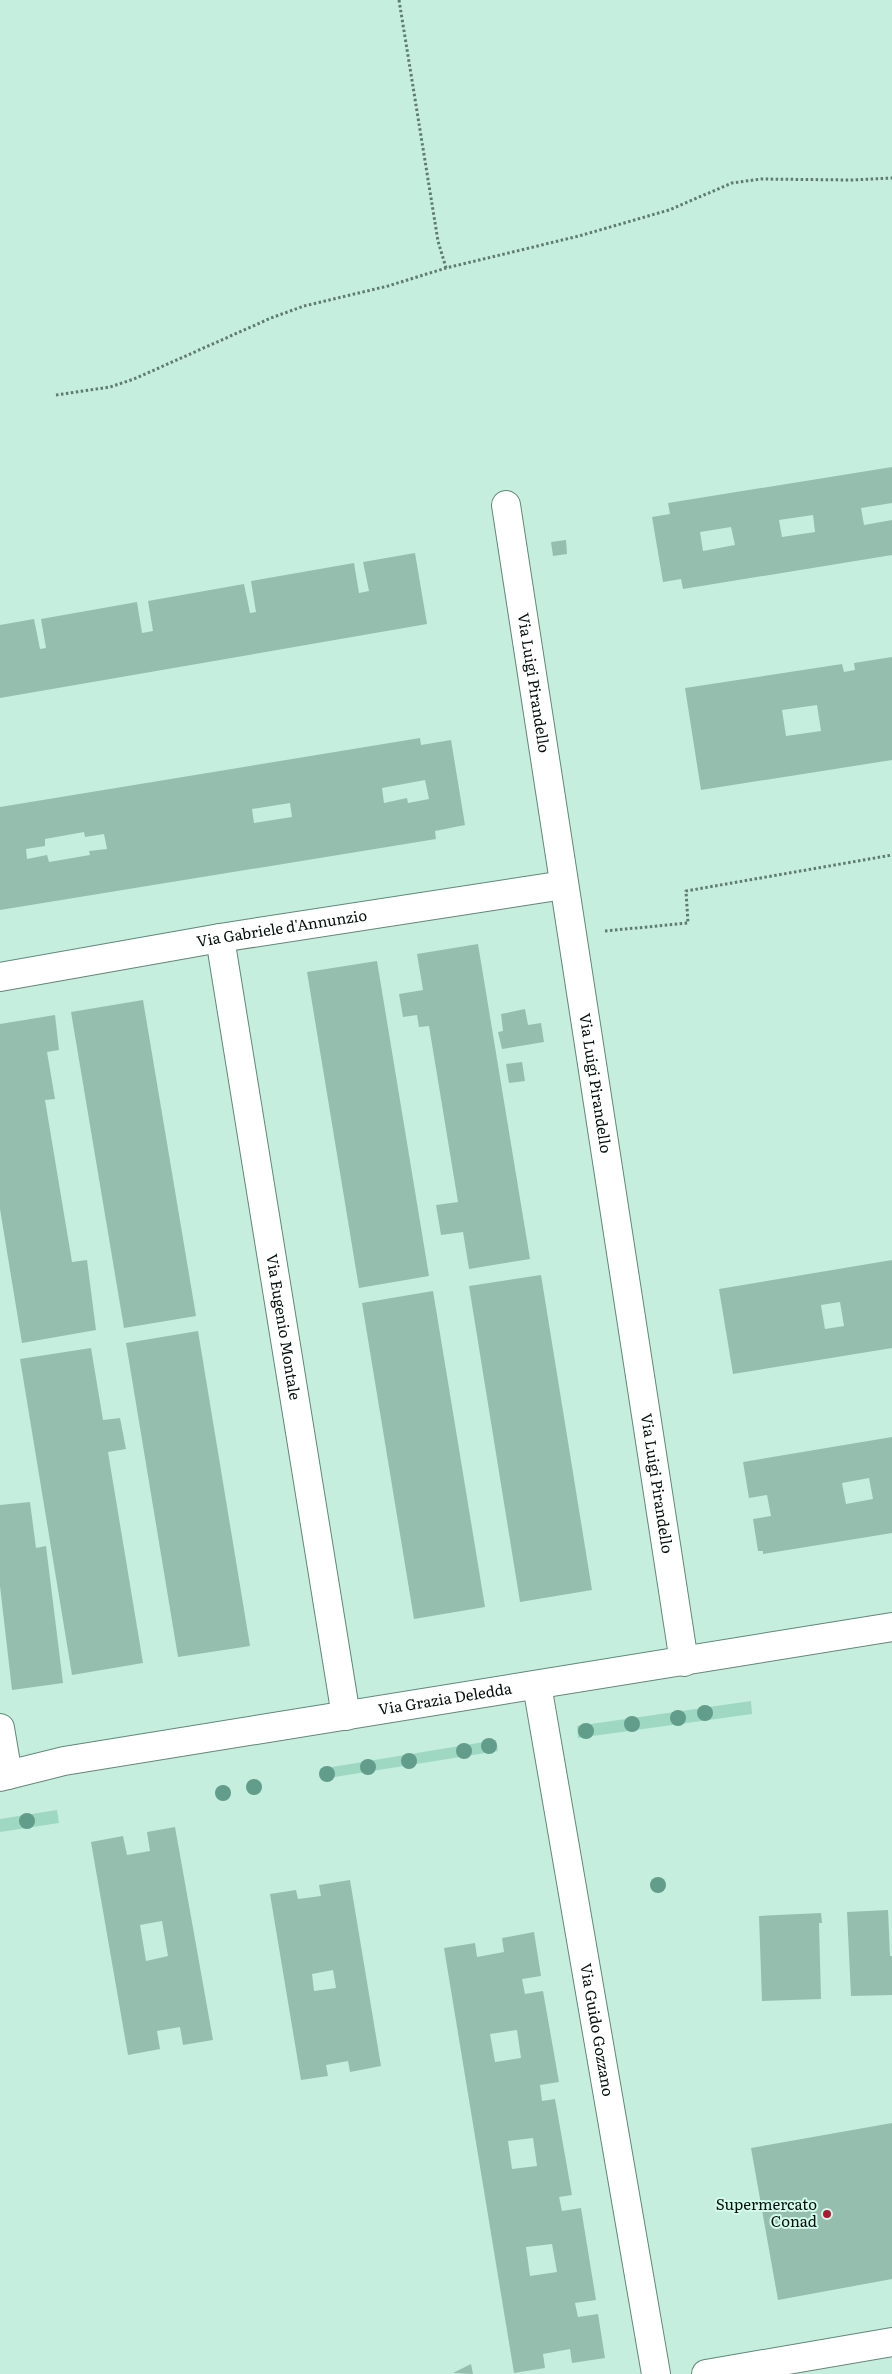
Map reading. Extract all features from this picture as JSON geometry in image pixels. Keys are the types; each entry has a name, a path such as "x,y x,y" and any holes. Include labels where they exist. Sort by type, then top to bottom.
{"street":[{"name":"Via Luigi Pirandello","path":"506,505 684,1662"},
{"name":"Via Gabriele d'Annunzio","path":"0,977 220,938 564,885"},
{"name":"Via Eugenio Montale","path":"220,938 346,1716"},
{"name":"Via Grazia Deledda","path":"4,1776 64,1762 892,1627"},
{"name":"Via Guido Gozzano","path":"536,1685 656,2374"},
{"path":"0,1728 4,1776"},
{"path":"706,2374 892,2342"}],"path":[{"path":"399,0 438,242 446,268"},
{"path":"56,395 110,387 134,379 271,318 304,306 388,286 446,268 579,236 669,210 732,183 761,179 852,180 892,178"},
{"path":"572,935 688,923 686,891 892,855"}],"green space":[{"path":"751,1701 752,1714 578,1738 577,1726"},
{"path":"496,1740 498,1751 322,1779 320,1769"},
{"path":"57,1810 59,1823 0,1832 0,1819"}],"building":[{"path":"892,467 892,503 861,508 864,525 892,520 892,555 683,589 681,579 663,582 652,517 670,514 668,503","holes":["813,515 815,532 782,537 779,520","731,527 735,545 703,551 700,532"]},
{"path":"566,540 567,554 553,556 551,542"},
{"path":"415,553 427,624 0,698 0,625 34,619 40,649 46,648 41,619 137,602 142,633 153,631 148,601 244,584 250,613 256,612 251,581 354,563 359,593 369,591 363,562"},
{"path":"892,657 892,760 701,790 685,688 842,664 844,672 855,670 854,663","holes":["817,705 821,731 786,736 782,710"]},
{"path":"420,738 421,745 451,740 465,825 435,831 436,839 0,910 0,807","holes":["425,780 429,799 408,803 407,798 384,803 382,788","290,803 292,817 254,823 252,809","84,832 85,837 104,834 107,849 89,851 90,855 49,862 47,855 27,859 26,849 45,846 45,839"]},
{"path":"478,944 530,1259 469,1269 463,1232 441,1235 436,1205 458,1202 429,1026 419,1027 417,1015 403,1017 399,994 423,990 417,954"},
{"path":"377,961 429,1276 359,1288 307,972"},
{"path":"143,1000 196,1316 124,1328 71,1012"},
{"path":"525,1009 528,1025 541,1023 544,1042 502,1049 498,1032 503,1031 501,1014"},
{"path":"55,1015 59,1050 47,1052 55,1099 45,1100 72,1262 87,1260 96,1330 22,1343 0,1209 0,1024"},
{"path":"522,1062 525,1081 509,1083 506,1064"},
{"path":"892,1260 892,1348 733,1374 719,1289","holes":["840,1302 844,1326 825,1329 821,1305"]},
{"path":"541,1275 592,1590 520,1602 469,1286"},
{"path":"433,1291 485,1607 414,1619 362,1303"},
{"path":"198,1331 250,1646 178,1657 126,1343"},
{"path":"91,1348 103,1420 120,1418 126,1449 108,1452 143,1663 72,1675 20,1359"},
{"path":"892,1437 892,1533 763,1554 763,1551 758,1551 753,1519 771,1516 767,1495 749,1498 743,1462","holes":["869,1478 873,1499 846,1504 842,1483"]},
{"path":"30,1502 36,1548 46,1546 63,1683 12,1690 0,1586 0,1505"},
{"path":"175,1827 213,2040 183,2045 180,2027 157,2031 160,2049 128,2055 91,1842 123,1836 127,1855 150,1851 147,1832","holes":["162,1921 168,1956 146,1961 140,1925"]},
{"path":"350,1880 381,2066 350,2072 348,2061 326,2065 328,2076 301,2080 270,1894 296,1890 298,1899 321,1896 319,1885","holes":["333,1970 336,1988 314,1991 312,1974"]},
{"path":"888,1910 890,1956 892,1956 892,1995 851,1996 847,1912"},
{"path":"821,1913 822,1923 819,1923 821,1999 762,2001 759,1916"},
{"path":"534,1932 541,1976 522,1979 525,1994 543,1991 559,2082 540,2085 542,2101 555,2099 572,2195 559,2197 562,2211 581,2208 596,2300 575,2303 578,2317 598,2314 605,2358 572,2363 570,2349 543,2354 545,2368 514,2373 444,1948 475,1943 477,1957 504,1952 502,1938","holes":["517,2030 521,2058 495,2062 490,2034","533,2138 537,2166 512,2169 508,2141","552,2244 557,2272 530,2276 526,2247"]},
{"name":"Supermercato Conad","path":"892,2123 892,2279 778,2300 751,2148"},
{"path":"471,2364 473,2374 453,2373"}],"place":[{"name":"Supermercato Conad","path":"827,2214"}]}
